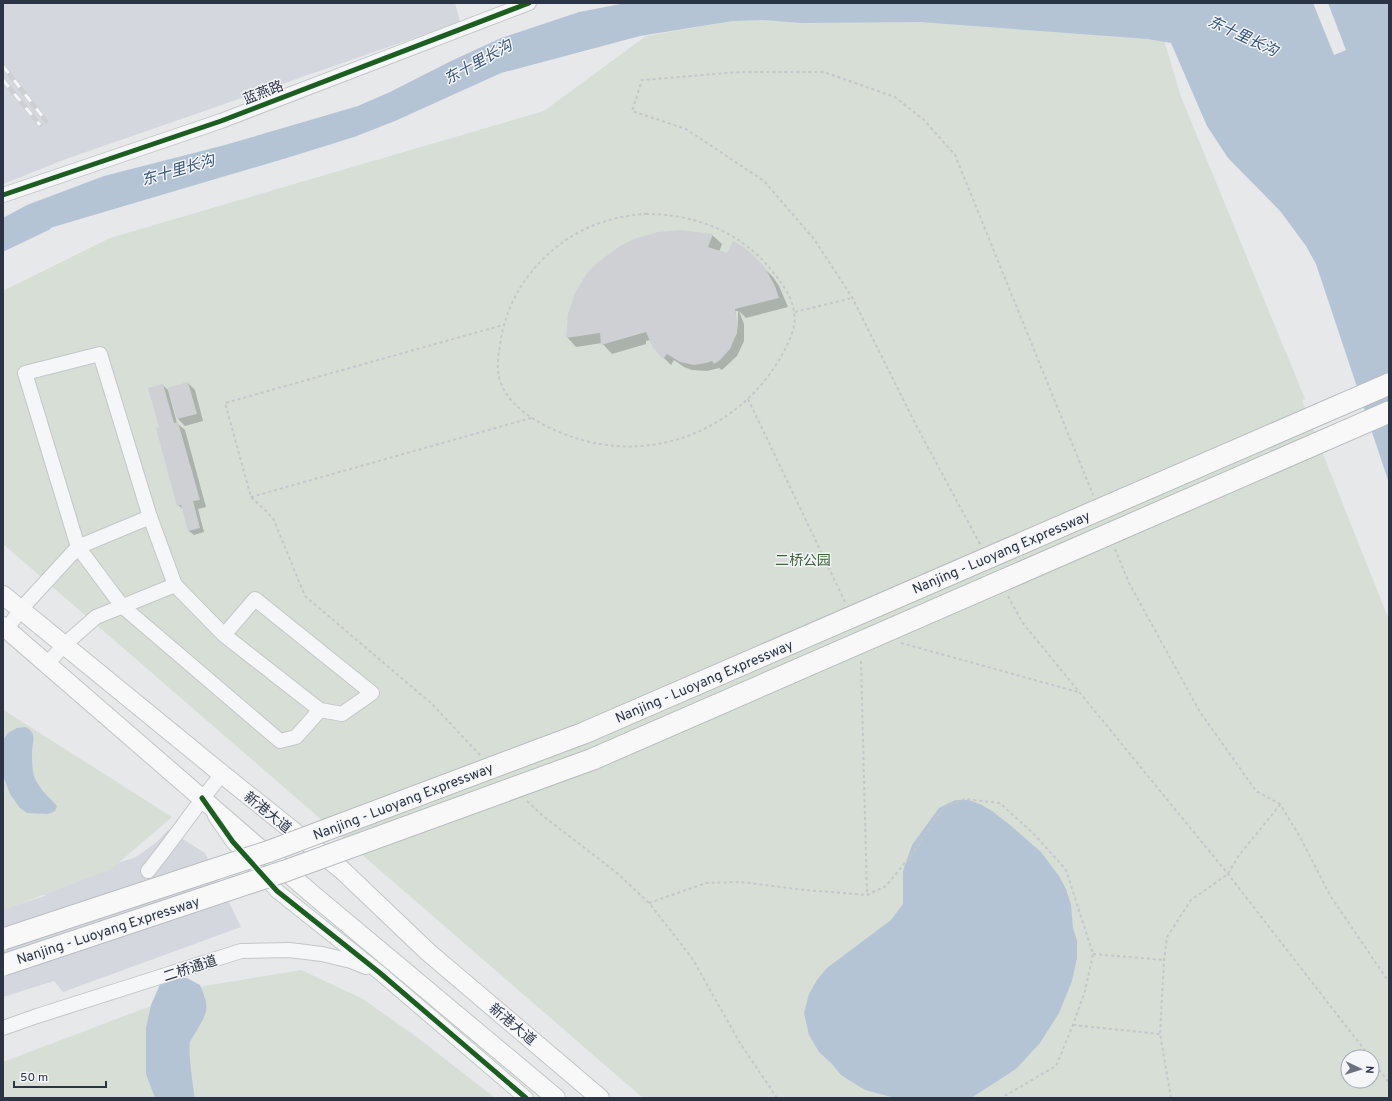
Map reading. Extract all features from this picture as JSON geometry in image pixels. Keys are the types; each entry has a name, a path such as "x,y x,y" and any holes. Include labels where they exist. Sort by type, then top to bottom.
{"highway":[{"name":"Nanjing - Luoyang Expressway","path":"3,939 270,851 584,733 1389,384"},
{"name":"Nanjing - Luoyang Expressway","path":"3,965 288,870 593,759 1389,412"}],"main road":[{"name":"新港大道","path":"3,595 342,870 428,952 600,1098"},
{"name":"新港大道","path":"5,627 311,892 556,1098"}],"street":[{"name":"蓝燕路","path":"3,195 221,121 529,3"},
{"path":"224,635 255,599 372,693 342,714 320,710 224,635 175,585 150,517 100,354 25,373 78,547 122,606 280,741 296,737 320,710"},
{"path":"5,627 78,547 150,517"},
{"path":"47,664 64,645 96,617 175,585"},
{"path":"148,871 176,836 202,798 222,774"},
{"path":"202,798 234,842 277,891 380,973 526,1098"},
{"name":"二桥通道","path":"3,1028 241,951 289,950 322,954 351,961 380,973"}],"path":[{"path":"981,546 917,428 852,297 814,239 764,181 686,129 632,111 642,80 741,72 824,72 895,97 924,120 955,154 1093,495"},
{"path":"646,214 668,214 696,220 713,226 742,242 764,261 778,278 788,293 795,312 793,331 778,362 757,390 740,406 716,423 701,431 679,439 651,445 617,446 594,443 567,435 531,418 510,400 502,387 497,370 498,353 504,325 512,304 520,289 540,262 553,250 581,231 596,224 612,219 646,214"},
{"path":"795,312 852,297"},
{"path":"481,756 432,704 305,596 272,518 251,497 225,403 504,325"},
{"path":"251,497 531,418"},
{"path":"1114,547 1129,583 1200,712 1256,791 1280,804 1300,836 1331,897 1389,982"},
{"path":"1007,594 1022,622 1228,874 1364,1049"},
{"path":"898,642 1079,692"},
{"path":"649,903 706,883 741,882 867,896 886,886 909,858 944,807 965,799 1000,803 1036,835 1066,870 1092,954 1085,991 1056,1066 1001,1098"},
{"path":"525,800 543,816 617,873 649,903 692,958 740,1043 777,1098"},
{"path":"1171,1098 1160,1034 1164,960 1167,937 1191,900 1228,874 1239,855 1280,804"},
{"path":"1092,954 1164,960"},
{"path":"1073,1025 1160,1034"},
{"path":"1380,1071 1389,1083"}],"shaded area":[{"path":"3,3 455,3 460,22 66,159 3,184"},
{"path":"168,830 205,853 241,927 63,992 54,981 3,997 3,909 45,896 44,888 136,857 157,842"}],"green space":[{"name":"二桥公园","path":"728,3 1153,3 1181,97 1305,399 1302,401 1389,620 1389,1098 643,1098 3,544 3,291 110,238 544,111 646,36 733,21"},
{"path":"5,711 172,817 110,870 3,910 3,712"},
{"path":"301,970 363,999 418,1038 495,1098 3,1098 3,1062 204,986"}],"water":[{"path":"626,3 1389,3 1389,483 1316,264 1306,246 1281,212 1228,158 1207,126 1171,43 1148,39 920,22 802,23 763,20 733,21 640,36 501,73 395,121 354,137 43,230 3,250 3,218 27,205 104,176 225,145 358,106 501,38 579,12"},
{"path":"25,727 33,734 32,767 34,776 41,788 57,806 55,811 48,814 27,813 20,808 10,794 4,778 3,740 8,733 17,728"},
{"path":"956,800 969,800 992,811 1041,852 1059,876 1066,889 1071,905 1073,928 1077,941 1077,958 1072,981 1059,1013 1040,1043 1016,1069 971,1098 895,1098 865,1090 841,1075 819,1052 809,1035 804,1013 809,994 817,980 827,968 891,920 903,904 903,871 912,845 939,808"},
{"path":"173,977 187,978 200,985 206,1002 206,1011 202,1022 190,1042 190,1061 195,1098 155,1098 146,1074 146,1028 151,1005 161,982"}],"pier":[{"path":"1313,3 1328,3 1346,50 1334,55"}],"building":[{"path":"681,230 713,234 708,247 727,253 733,241 742,246 764,266 775,286 779,298 735,309 738,323 737,333 730,349 720,360 714,364 712,361 694,365 680,362 667,354 663,359 653,348 646,332 601,345 600,333 566,338 568,314 575,293 587,273 597,263 620,246 634,239 658,232"},
{"path":"188,382 197,414 177,419 168,388"},
{"path":"163,384 174,423 178,422 200,500 193,501 200,528 188,531 181,505 177,506 156,428 159,427 148,388"}],"waterway":[{"name":"东十里长沟","path":"3,250 49,228"}],"railway":[{"path":"3,66 46,121"},
{"path":"3,80 40,125"}],"cycle path":[{"path":"3,195 221,121 529,3"},
{"path":"202,798 233,842 277,891 380,973 526,1098"}]}
